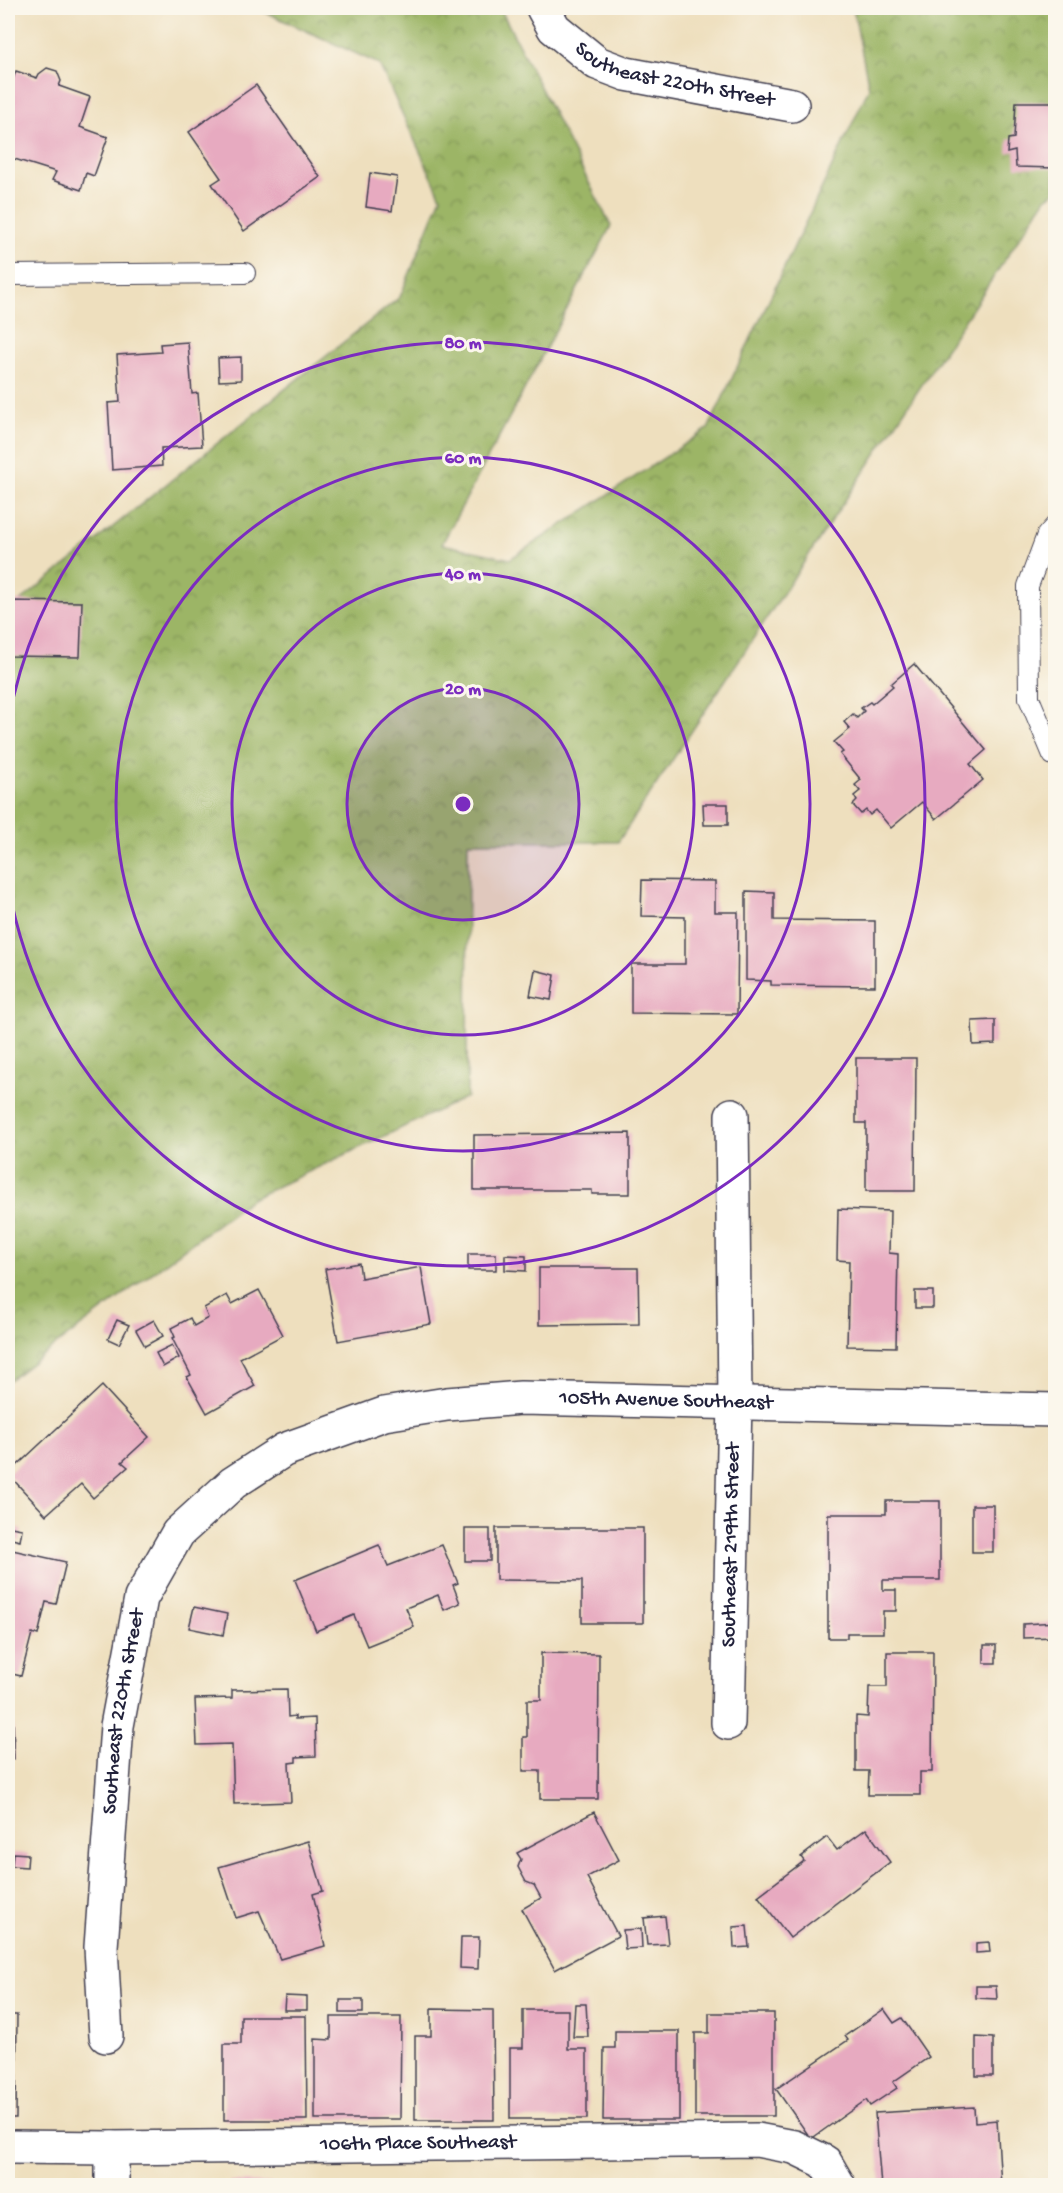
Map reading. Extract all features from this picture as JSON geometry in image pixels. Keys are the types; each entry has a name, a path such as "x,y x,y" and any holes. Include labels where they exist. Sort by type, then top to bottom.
{"street":[{"name":"Southeast 220th Street","path":"543,8 554,28 597,63 626,74 792,105"},
{"name":"Southeast 219th Street","path":"728,1724 735,1402 732,1115"},
{"name":"105th Avenue Southeast","path":"284,1450 384,1414 447,1404 521,1398 1056,1410"},
{"name":"Southeast 220th Street","path":"106,2036 100,1947 117,1726 141,1598 178,1533 233,1483 284,1450"},
{"name":"106th Place Southeast","path":"8,2147 112,2148 757,2140 794,2147 832,2174"},
{"path":"112,2148 112,2186"}],"lane":[{"path":"8,275 245,273"},
{"path":"1053,755 1029,698 1028,586 1047,535 1056,525"}],"green space":[{"path":"256,8 500,8 611,226 442,544 510,559 708,429 869,88 853,8 1055,8 1055,192 1046,198 618,842 468,842 467,1097 251,1199 8,1381 8,611 400,297 441,197 379,64"}],"building":[{"path":"47,68 57,71 61,81 59,86 90,97 80,127 108,137 94,176 86,173 81,190 52,180 56,172 8,157 8,80 12,82 16,71 37,78"},
{"path":"256,85 320,177 244,231 212,184 221,178 189,132"},
{"path":"1016,102 1056,102 1056,168 1016,167 1015,151 1007,153 1008,139 1014,138"},
{"path":"370,173 397,177 392,211 366,207"},
{"path":"188,342 192,394 198,393 202,446 161,448 162,466 112,470 108,403 120,402 117,355 161,352 160,344"},
{"path":"241,357 241,380 219,381 218,358"},
{"path":"8,601 82,602 80,657 8,656"},
{"path":"914,664 986,750 970,764 983,780 936,819 922,802 891,828 876,810 870,815 866,810 861,814 853,805 857,801 854,796 860,791 855,785 861,780 840,754 843,752 834,742 850,729 844,722 853,714 857,718 864,711 861,708 870,702 872,704"},
{"path":"703,804 728,804 728,825 704,825"},
{"path":"642,880 715,881 715,912 738,912 737,1014 631,1013 631,964 685,964 685,917 641,916"},
{"path":"746,891 774,892 774,920 875,921 875,986 771,985 771,981 746,980"},
{"path":"535,970 555,975 551,1000 530,996"},
{"path":"995,1020 995,1044 973,1045 972,1021"},
{"path":"856,1058 916,1058 915,1191 866,1191 866,1123 856,1123"},
{"path":"630,1133 630,1194 592,1194 592,1190 474,1190 474,1135"},
{"path":"838,1209 890,1211 889,1253 898,1254 896,1347 847,1346 849,1261 837,1260"},
{"path":"468,1254 496,1254 496,1270 468,1270"},
{"path":"505,1255 526,1256 526,1271 505,1270"},
{"path":"359,1263 361,1278 421,1267 431,1324 338,1341 325,1269"},
{"path":"539,1268 638,1268 639,1324 539,1325"},
{"path":"259,1290 283,1335 240,1358 255,1386 207,1413 187,1377 191,1375 172,1338 175,1337 171,1328 190,1318 194,1326 208,1318 204,1308 227,1295 232,1304"},
{"path":"915,1291 933,1291 933,1308 915,1308"},
{"path":"117,1320 129,1325 119,1344 108,1339"},
{"path":"154,1320 163,1336 145,1346 136,1330"},
{"path":"172,1345 179,1358 163,1367 156,1353"},
{"path":"102,1386 149,1437 122,1462 128,1467 93,1498 81,1484 46,1515 8,1474"},
{"path":"886,1501 940,1501 940,1580 883,1580 883,1590 896,1590 896,1611 883,1611 883,1633 847,1633 847,1638 828,1638 828,1514 886,1514"},
{"path":"972,1505 993,1505 993,1552 972,1552"},
{"path":"11,1527 22,1529 20,1541 8,1538"},
{"path":"496,1528 643,1528 643,1623 582,1623 582,1581 496,1580"},
{"path":"465,1529 490,1529 490,1561 465,1561"},
{"path":"379,1545 388,1566 442,1545 458,1583 453,1585 460,1603 444,1610 438,1595 406,1608 414,1627 367,1646 354,1615 316,1631 295,1580"},
{"path":"8,1549 66,1562 56,1604 46,1602 38,1635 32,1633 21,1676 8,1673"},
{"path":"194,1607 227,1614 223,1635 189,1628"},
{"path":"1056,1622 1056,1637 1023,1638 1023,1624"},
{"path":"984,1645 996,1645 996,1663 984,1663"},
{"path":"887,1652 933,1652 932,1772 920,1772 920,1795 868,1795 869,1771 856,1771 856,1716 868,1717 869,1687 887,1687"},
{"path":"541,1653 599,1654 598,1799 540,1799 540,1771 523,1771 523,1737 527,1737 527,1700 541,1700"},
{"path":"287,1689 288,1717 315,1718 316,1756 296,1757 296,1762 289,1763 291,1802 234,1804 232,1744 197,1745 195,1699 232,1698 232,1690"},
{"path":"13,1713 14,1759 8,1759 8,1714"},
{"path":"594,1812 619,1860 587,1877 618,1936 555,1970 522,1909 541,1898 534,1885 526,1882 518,1867 521,1859 517,1853"},
{"path":"866,1829 890,1862 790,1938 758,1896 804,1861 801,1857 827,1837 837,1850"},
{"path":"308,1841 323,1891 313,1894 325,1946 280,1959 259,1911 236,1918 219,1867"},
{"path":"13,1853 28,1854 27,1867 12,1866"},
{"path":"665,1916 668,1944 647,1945 644,1918"},
{"path":"747,1926 749,1947 734,1948 733,1927"},
{"path":"641,1929 642,1948 625,1949 623,1930"},
{"path":"461,1937 479,1937 478,1969 460,1968"},
{"path":"989,1942 990,1952 976,1953 976,1943"},
{"path":"976,1986 996,1986 997,1999 976,1998"},
{"path":"285,1996 307,1997 307,2010 284,2010"},
{"path":"340,2000 363,2000 363,2013 340,2013"},
{"path":"575,2004 586,2004 588,2037 573,2037"},
{"path":"431,2009 493,2010 494,2120 415,2120 415,2036 431,2036"},
{"path":"884,2009 894,2023 902,2018 929,2057 893,2082 897,2088 870,2106 866,2100 811,2139 776,2089 848,2040 845,2036"},
{"path":"523,2010 568,2010 568,2049 587,2049 587,2119 510,2119 510,2048 523,2048"},
{"path":"709,2013 774,2013 774,2116 695,2116 695,2033 709,2033"},
{"path":"8,2015 17,2015 16,2118 8,2118"},
{"path":"241,2016 306,2016 307,2120 224,2120 224,2044 241,2044"},
{"path":"331,2017 401,2017 400,2119 315,2119 315,2039 331,2040"},
{"path":"615,2031 679,2031 679,2120 603,2120 604,2048 615,2048"},
{"path":"976,2037 993,2038 993,2076 976,2076"},
{"path":"974,2107 975,2122 997,2120 1001,2186 881,2186 875,2113"},
{"path":"229,2182 271,2183 271,2186 229,2186"}]}
